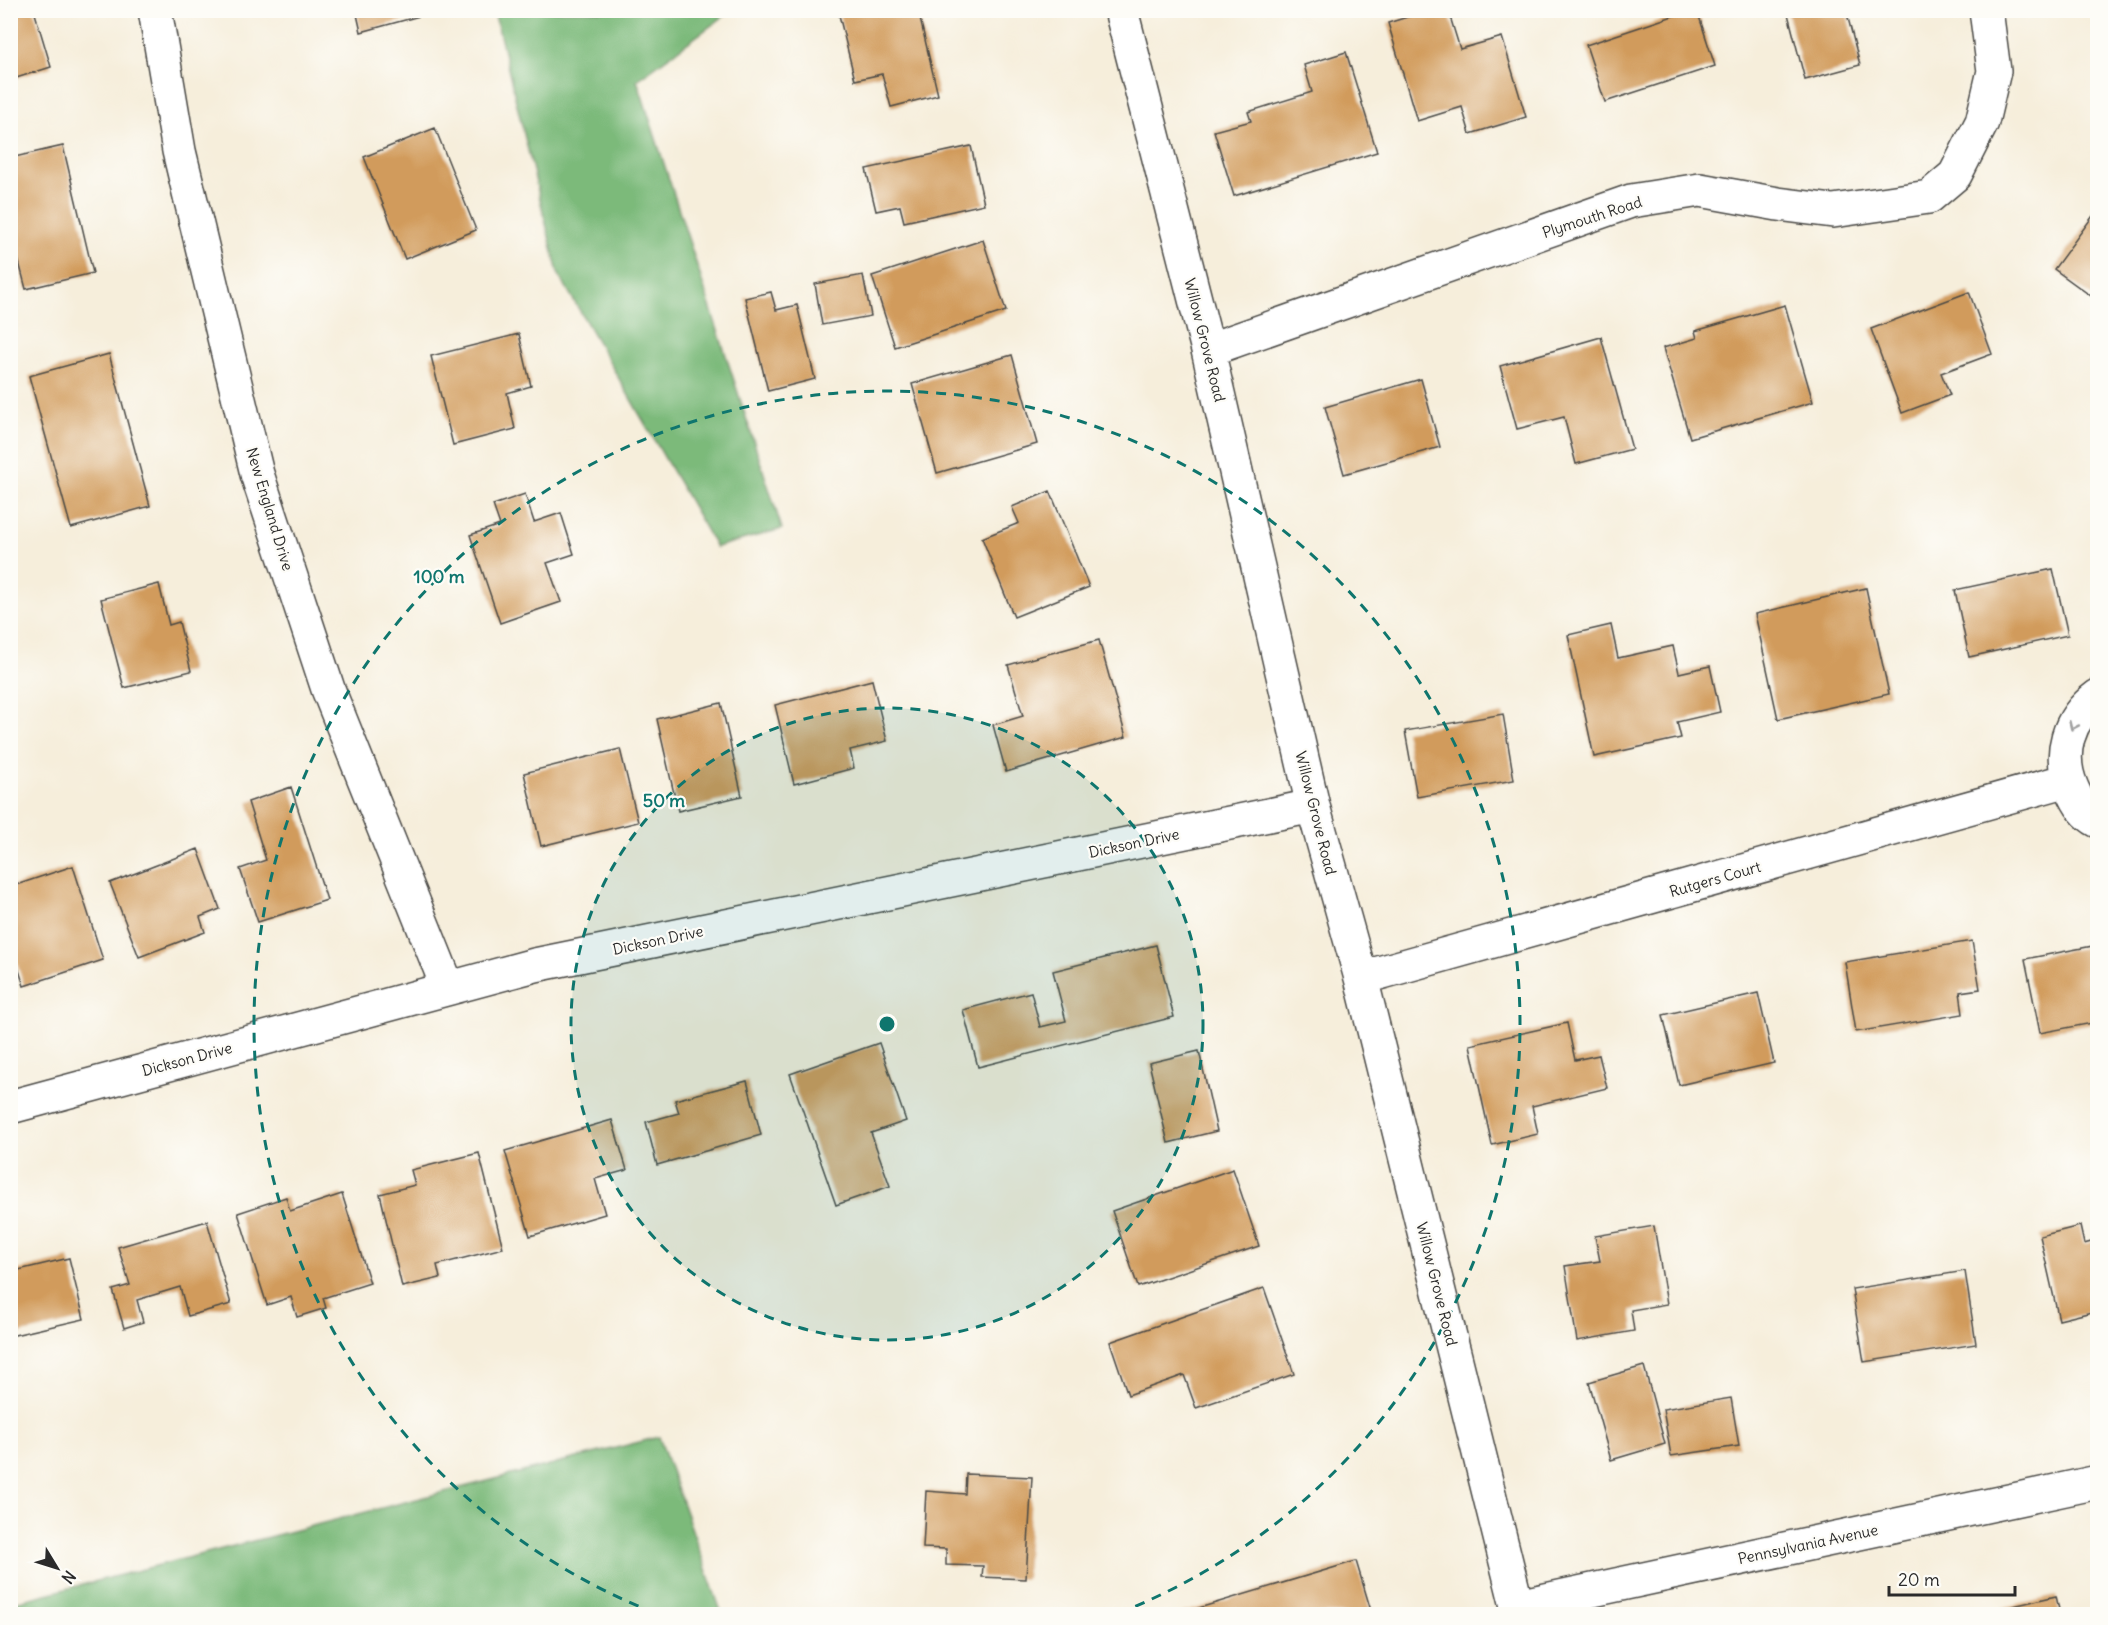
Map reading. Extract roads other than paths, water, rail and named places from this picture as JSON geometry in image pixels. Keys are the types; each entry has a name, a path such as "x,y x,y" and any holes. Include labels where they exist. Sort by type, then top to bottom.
{"street":[{"name":"New England Drive","path":"156,10 179,151 257,474 328,689 448,988"},
{"name":"Willow Grove Road","path":"1121,10 1208,350 1313,806 1361,978 1518,1610"},
{"name":"Plymouth Road","path":"1208,350 1631,201 1700,190 1833,211 1929,197 1954,175 1983,122 1994,71 1986,10"},
{"path":"2097,696 2086,705 2072,724 2064,764 2078,802 2097,821"},
{"name":"Rutgers Court","path":"1361,978 2068,780"},
{"name":"Dickson Drive","path":"10,1107 535,964 1313,806"},
{"name":"Pennsylvania Avenue","path":"1518,1610 2097,1482"}]}
